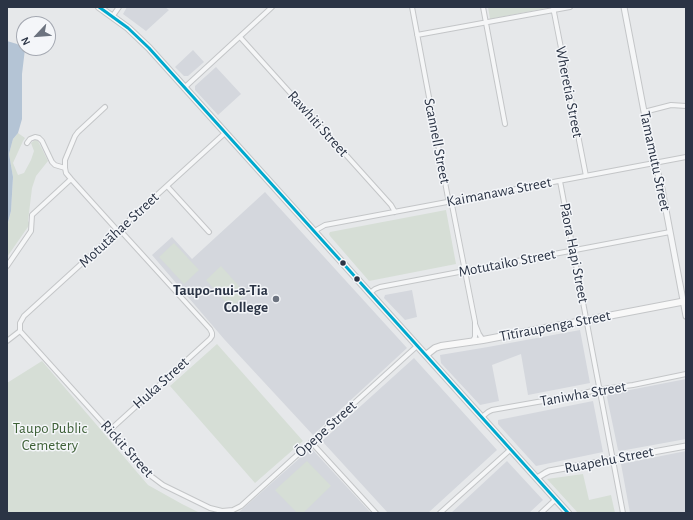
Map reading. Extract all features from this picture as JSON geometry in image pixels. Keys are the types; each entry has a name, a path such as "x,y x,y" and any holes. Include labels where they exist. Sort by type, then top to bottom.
{"main road":[{"path":"99,7 138,37 568,513"},
{"name":"Tītīraupenga Street","path":"426,355 435,348 439,347 685,302"}],"street":[{"path":"112,17 119,7"},
{"path":"184,88 272,7"},
{"name":"Scannell Street","path":"412,7 448,198 452,205 474,322 475,337 472,342"},
{"path":"483,7 505,124"},
{"path":"417,35 486,23 554,8 570,7"},
{"name":"Tamamutu Street","path":"624,7 644,112 662,188 685,302 686,316"},
{"name":"Wheretia Street","path":"554,8 586,176"},
{"name":"Rawhiti Street","path":"240,37 391,205 395,212"},
{"path":"644,112 671,105 686,106"},
{"path":"105,107 75,136 65,160 65,168 66,173 71,179 118,230"},
{"name":"Motutāhae Street","path":"20,331 20,323 24,316 225,133"},
{"path":"28,142 30,139 35,137 39,138 52,162 55,165 65,168"},
{"name":"Kaimanawa Street","path":"315,232 325,225 686,158"},
{"path":"7,266 31,231 32,215 71,179"},
{"name":"Pāora Hapi Street","path":"560,181 623,513"},
{"path":"167,186 209,232"},
{"name":"Huka Street","path":"110,430 212,336 210,329 118,230"},
{"name":"Motutaiko Street","path":"370,293 380,287 670,232"},
{"name":"Scannell Street","path":"474,322 483,340"},
{"path":"7,341 20,331"},
{"name":"Rickit Street","path":"20,331 157,482 210,508 222,511 233,510"},
{"name":"Ōpepe Street","path":"233,510 241,506 417,346"},
{"name":"Taniwha Street","path":"482,417 485,413 492,410 645,383 686,374"},
{"path":"311,442 376,513"},
{"name":"Ruapehu Street","path":"537,478 549,471 685,446"},
{"path":"440,513 511,449"},
{"path":"541,513 556,499"}],"shaded area":[{"path":"127,7 165,7 169,10 146,31 123,14"},
{"path":"193,50 204,62 188,76 184,76 175,67"},
{"path":"216,67 241,94 218,115 195,90 195,86"},
{"name":"Taupo-nui-a-Tia College","path":"265,192 407,348 313,435 224,339 152,255 172,237 192,259"},
{"path":"412,290 417,317 405,320 384,298 385,295"},
{"path":"580,330 590,383 528,395 521,354 492,365 499,401 480,405 441,363 440,355"},
{"path":"414,358 497,450 428,513 388,513 322,441"},
{"path":"686,379 686,439 620,451 618,450 607,397 609,394"},
{"path":"593,401 603,452 536,466 498,424 498,420"},
{"path":"311,448 371,513 238,513"},
{"path":"686,451 686,513 630,513 621,464"},
{"path":"507,461 543,500 529,513 451,513"}],"green space":[{"path":"488,7 548,7 490,19"},
{"path":"18,133 25,138 13,163 18,175 24,173 31,160 34,151 31,143 35,140 38,141 48,161 36,176 32,188 28,221 30,224 7,257 7,227 11,211 13,177 9,154 13,139"},
{"path":"446,210 456,264 369,281 329,234 330,232"},
{"path":"174,243 199,270 184,284 159,257"},
{"path":"221,266 246,294 231,308 206,280"},
{"path":"217,344 303,441 255,483 170,386"},
{"name":"Taupo Public Cemetery","path":"42,361 148,485 200,513 7,513 7,383"},
{"path":"307,461 331,486 303,513 297,513 275,490"},
{"path":"583,474 589,500 611,495 615,513 578,513 547,479"}],"water":[{"path":"7,41 16,44 16,56 24,56 22,74 22,119 18,133 13,139 9,154 13,177 11,211 7,226"}],"transit line":[{"path":"99,7 128,28 149,48 568,513"}],"place":[{"name":"Taupo-nui-a-Tia College","path":"276,299"}]}
